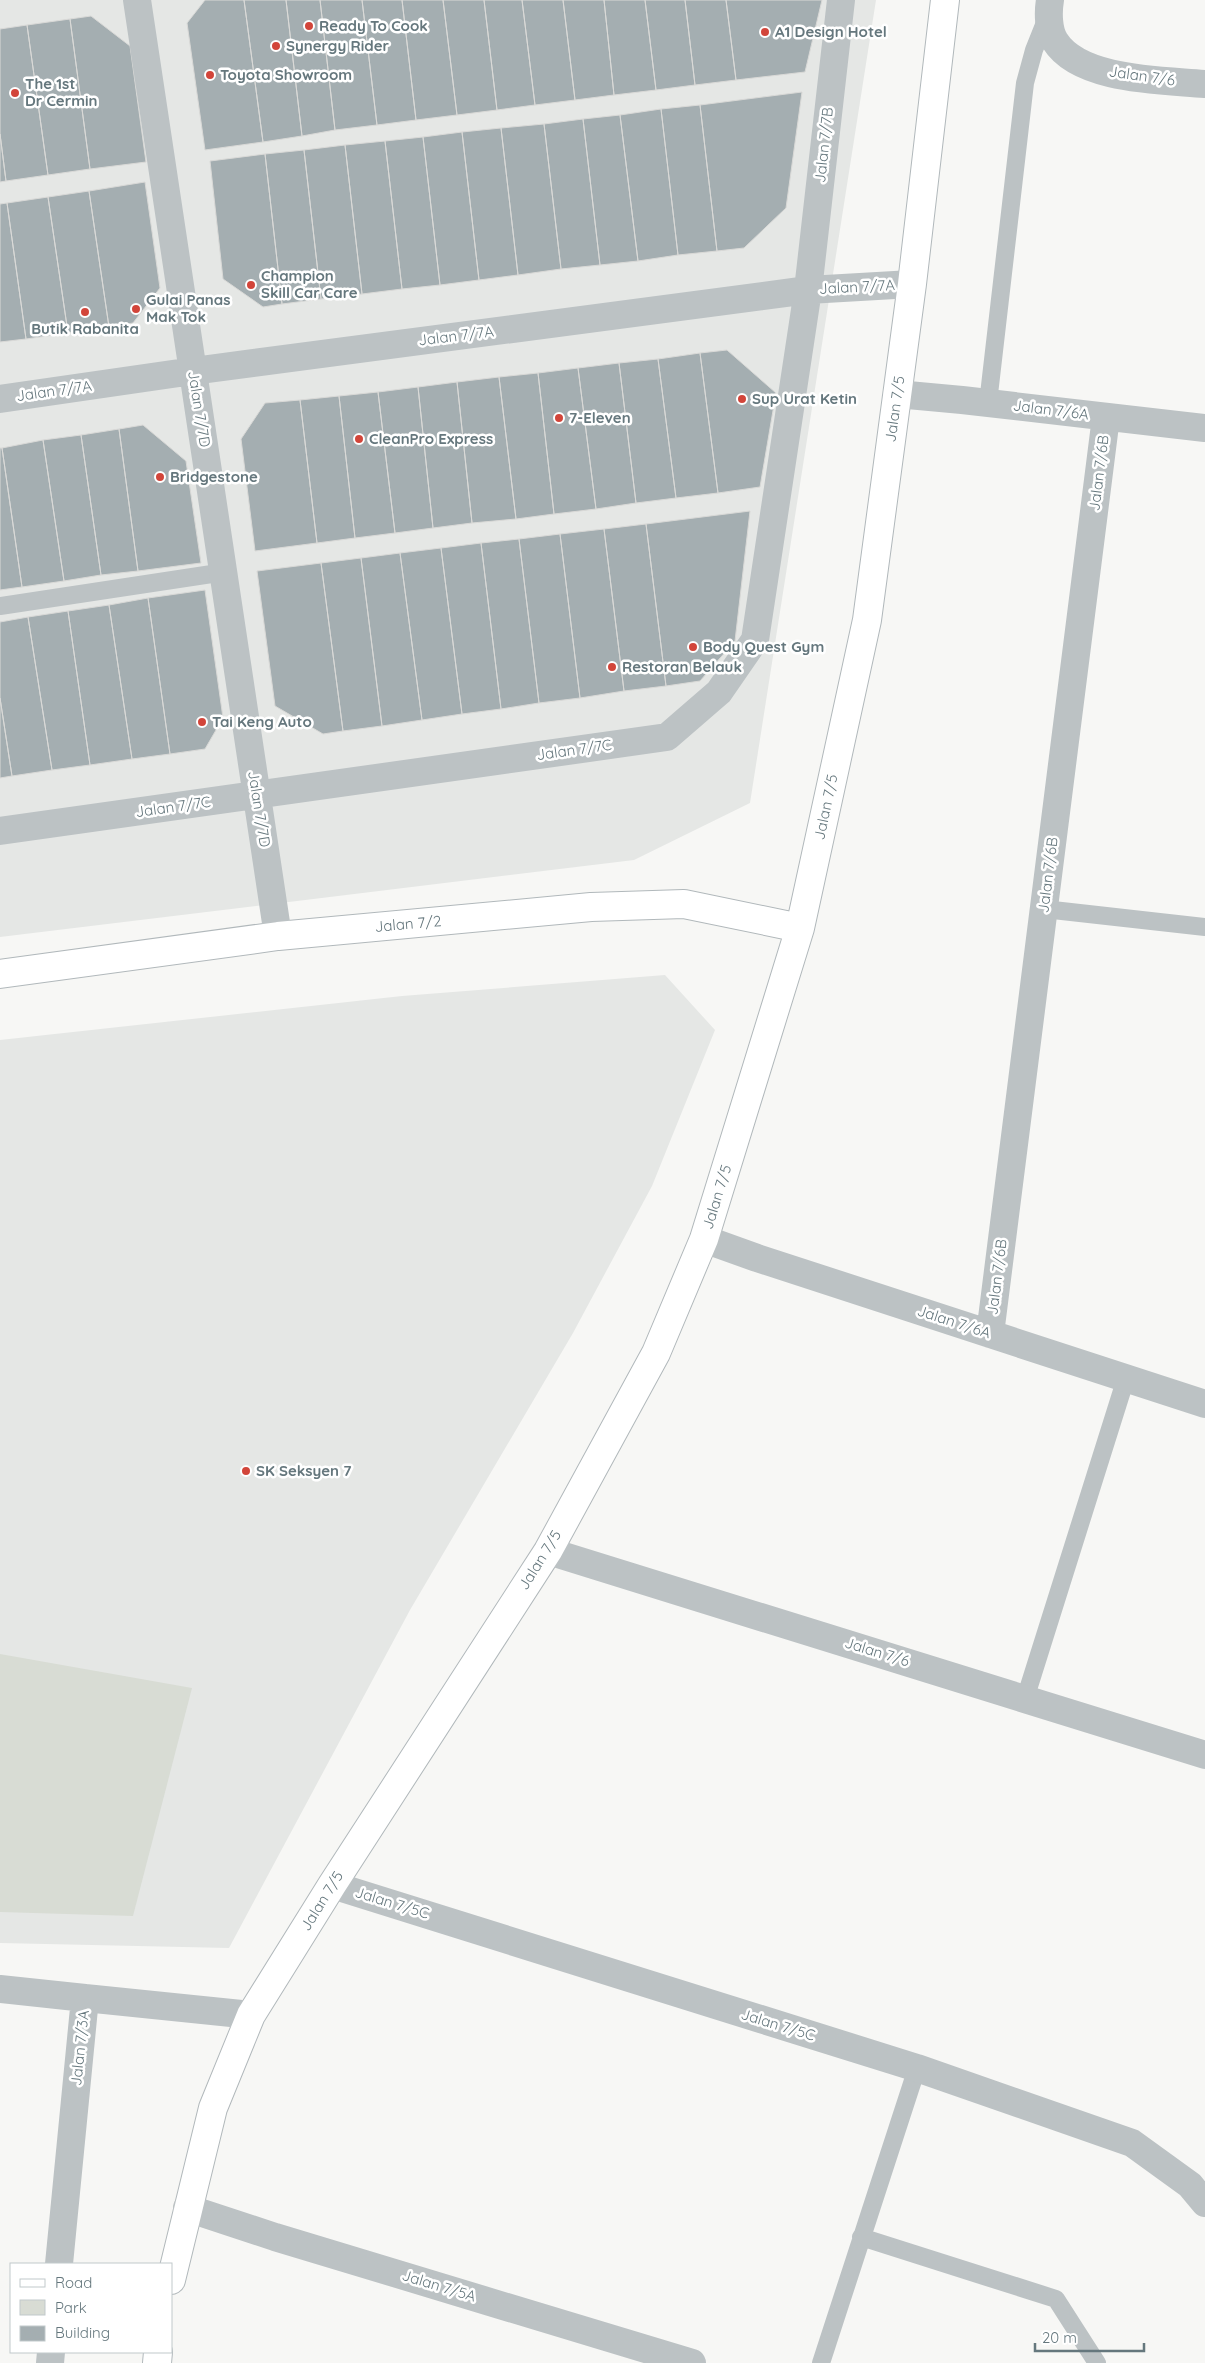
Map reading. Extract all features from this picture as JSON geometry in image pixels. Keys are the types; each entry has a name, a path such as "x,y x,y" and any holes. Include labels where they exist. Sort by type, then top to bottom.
{"street":[{"name":"Jalan 7/7D","path":"137,0 225,572 278,936"},
{"name":"Jalan 7/7B","path":"808,290 841,0"},
{"name":"Jalan 7/5","path":"172,2276 213,2108 251,2015 332,1885 548,1551 656,1352 704,1238 800,928 867,620 912,284 945,0"},
{"name":"Jalan 7/6","path":"1049,7 1055,40 1072,58 1094,68 1122,76 1205,84"},
{"name":"Jalan 7/7A","path":"0,399 193,371 808,290 912,284"},
{"name":"Jalan 7/7C","path":"0,831 667,737 719,692 754,640 808,290"},
{"name":"Jalan 7/6A","path":"897,394 1205,428"},
{"name":"Jalan 7/6B","path":"990,1334 1106,417"},
{"name":"Jalan 7/2","path":"5,971 278,936 592,907 684,904 800,928"},
{"name":"Jalan 7/6A","path":"704,1238 757,1258 1205,1404"},
{"name":"Jalan 7/6","path":"548,1551 1205,1755"},
{"name":"Jalan 7/5C","path":"332,1885 916,2068 1132,2143 1190,2185 1205,2203"},
{"path":"0,1988 86,1998"},
{"name":"Jalan 7/3A","path":"59,2263 86,1998 251,2015"},
{"name":"Jalan 7/5A","path":"187,2208 661,2358 692,2363"}],"lane":[{"path":"988,403 1025,83 1049,7"},
{"path":"0,606 225,572"},
{"path":"1044,909 1205,927"},
{"path":"1025,1698 1126,1378"},
{"path":"821,2363 916,2068"},
{"path":"861,2237 1056,2299 1097,2363"}],"shaded area":[{"path":"0,0 876,0 750,803 634,860 0,937"},
{"name":"SK Seksyen 7","path":"665,975 715,1030 652,1186 573,1333 410,1610 229,1948 0,1943 0,1040 402,996"}],"green space":[{"path":"0,1654 192,1688 133,1916 0,1912"}],"building":[{"path":"205,0 244,0 263,142 205,150 187,23"},
{"path":"244,0 286,0 302,136 263,142"},
{"path":"286,0 320,0 335,130 302,136"},
{"path":"320,0 362,0 377,125 335,130"},
{"path":"362,0 402,0 416,120 377,125"},
{"path":"402,0 443,0 457,115 416,120"},
{"path":"443,0 484,0 497,110 457,115"},
{"path":"484,0 522,0 535,105 497,110"},
{"path":"522,0 563,0 575,100 535,105"},
{"path":"563,0 604,0 614,95 575,100"},
{"path":"604,0 645,0 656,90 614,95"},
{"path":"645,0 685,0 695,85 656,90"},
{"path":"685,0 726,0 736,80 695,85"},
{"path":"726,0 822,0 805,72 736,80"},
{"path":"91,16 130,46 146,162 90,169 70,19"},
{"path":"70,19 90,169 48,175 27,25"},
{"path":"27,25 48,175 6,181 0,134 0,29"},
{"path":"802,92 786,208 744,248 717,251 700,105"},
{"path":"700,105 717,251 678,255 661,109"},
{"path":"661,109 678,255 638,261 620,115"},
{"path":"620,115 638,261 600,265 583,119"},
{"path":"583,119 600,265 561,269 544,124"},
{"path":"544,124 561,269 518,275 501,128"},
{"path":"501,128 518,275 479,280 462,132"},
{"path":"462,132 479,280 440,285 423,137"},
{"path":"0,134 6,181 0,182"},
{"path":"423,137 440,285 402,289 385,141"},
{"path":"385,141 402,289 362,294 345,145"},
{"path":"345,145 362,294 321,299 304,150"},
{"path":"304,150 321,299 282,304 265,154"},
{"path":"265,154 282,304 263,307 223,279 210,161"},
{"path":"145,182 160,288 133,323 109,327 89,191"},
{"path":"89,191 109,327 68,333 48,197"},
{"path":"48,197 68,333 26,339 7,203"},
{"path":"7,203 26,339 0,342 0,204"},
{"path":"727,350 776,393 760,487 718,493 700,353"},
{"path":"700,353 718,493 676,498 658,359"},
{"path":"658,359 676,498 636,503 619,363"},
{"path":"619,363 636,503 596,509 578,368"},
{"path":"578,368 596,509 554,514 538,373"},
{"path":"538,373 554,514 516,519 499,377"},
{"path":"499,377 516,519 472,523 457,382"},
{"path":"457,382 472,523 433,528 418,387"},
{"path":"418,387 433,528 395,533 378,392"},
{"path":"378,392 395,533 355,538 339,396"},
{"path":"339,396 355,538 317,543 300,400"},
{"path":"300,400 317,543 255,551 241,439 265,403"},
{"path":"143,425 186,461 201,563 138,571 119,429"},
{"path":"119,429 138,571 101,575 81,435"},
{"path":"81,435 101,575 64,581 43,440"},
{"path":"43,440 64,581 22,587 2,448"},
{"path":"0,448 2,448 22,587 0,590"},
{"path":"750,511 735,641 700,681 666,686 646,524"},
{"path":"646,524 666,686 624,691 604,529"},
{"path":"604,529 624,691 580,698 560,534"},
{"path":"560,534 580,698 539,703 519,539"},
{"path":"519,539 539,703 501,709 481,543"},
{"path":"481,543 501,709 462,714 441,548"},
{"path":"441,548 462,714 422,720 400,553"},
{"path":"400,553 422,720 382,726 361,558"},
{"path":"361,558 382,726 343,731 321,563"},
{"path":"321,563 343,731 323,734 275,706 257,571"},
{"path":"205,590 223,718 205,749 170,754 148,598"},
{"path":"148,598 170,754 132,759 109,605"},
{"path":"109,605 132,759 90,765 68,611"},
{"path":"68,611 90,765 52,770 28,617"},
{"path":"28,617 52,770 12,776 0,698 0,622"},
{"path":"0,698 12,776 0,778"}],"place":[{"name":"Ready To Cook","path":"309,26"},
{"name":"A1 Design Hotel","path":"765,32"},
{"name":"Synergy Rider","path":"276,46"},
{"name":"Toyota Showroom","path":"210,75"},
{"name":"The 1st Dr Cermin","path":"15,93"},
{"name":"Champion Skill Car Care","path":"251,285"},
{"name":"Gulai Panas Mak Tok","path":"136,309"},
{"name":"Butik Rabanita","path":"85,312"},
{"name":"Sup Urat Ketin","path":"742,399"},
{"name":"7-Eleven","path":"559,418"},
{"name":"CleanPro Express","path":"359,439"},
{"name":"Bridgestone","path":"160,477"},
{"name":"Body Quest Gym","path":"693,647"},
{"name":"Restoran Belauk","path":"612,667"},
{"name":"Tai Keng Auto","path":"202,722"},
{"name":"SK Seksyen 7","path":"246,1471"}]}
